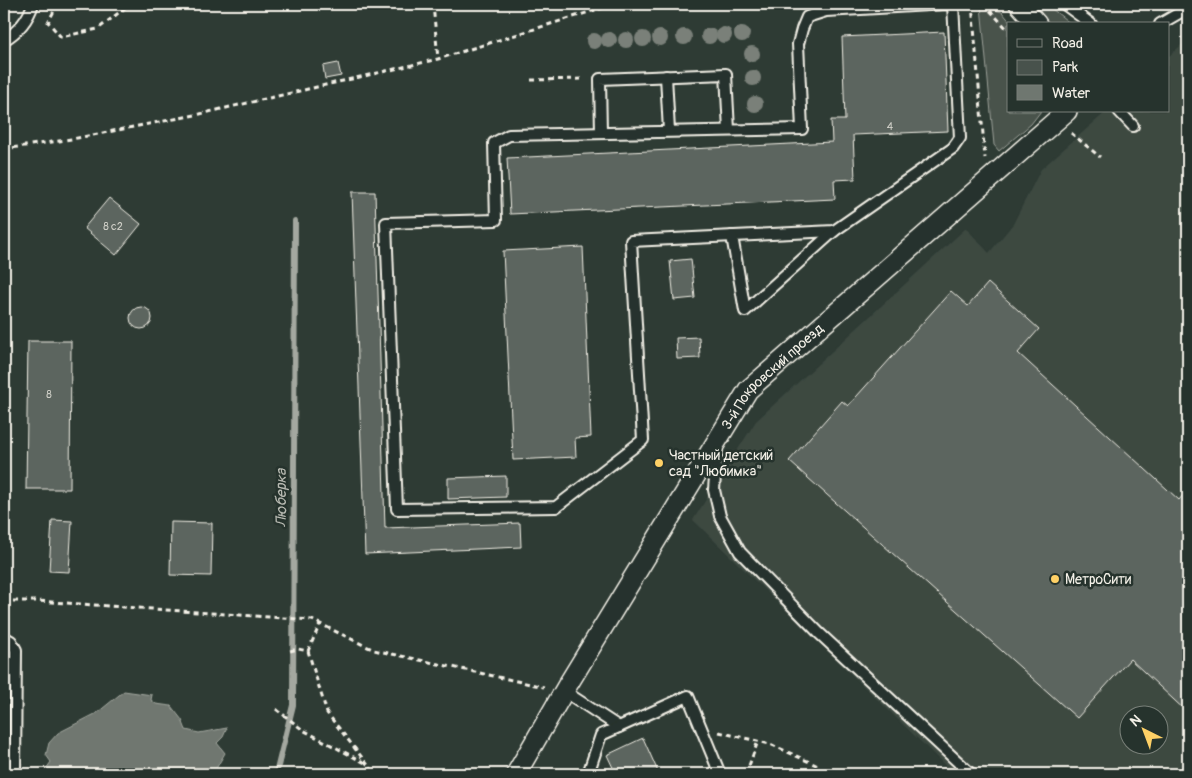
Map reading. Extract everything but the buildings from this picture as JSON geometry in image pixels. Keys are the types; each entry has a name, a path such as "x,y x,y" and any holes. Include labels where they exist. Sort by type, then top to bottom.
{"street":[{"path":"1019,4 1035,16"},
{"name":"3-й Покровский проезд","path":"516,774 748,390 998,173 1062,114"}],"lane":[{"path":"4,40 12,35 28,18 33,4"},
{"path":"834,231 632,241 643,440 556,508 397,509 386,223 496,220 494,143 509,135 802,129 798,44 808,17 826,10 946,4"},
{"path":"732,236 745,312 834,231 953,148 960,138 953,4"},
{"path":"1064,4 1088,22"},
{"path":"1164,22 1188,8"},
{"path":"601,133 600,79 726,74 729,130"},
{"path":"666,76 669,132"},
{"path":"1119,112 1133,126"},
{"path":"717,442 714,490 720,516 740,552 819,633 971,774"},
{"path":"4,637 11,641 16,650 15,774"},
{"path":"566,689 619,727"},
{"path":"588,774 601,735 688,696 720,774"}],"path":[{"path":"58,4 48,22 61,37 98,29 130,4"},
{"path":"433,4 438,59"},
{"path":"4,149 72,139 200,114 438,59 615,4"},
{"path":"972,4 985,163 998,173"},
{"path":"984,4 1007,29"},
{"path":"531,80 600,79"},
{"path":"1062,114 1073,136 1100,157"},
{"path":"4,601 37,601 312,620 374,650 542,687 566,689"},
{"path":"320,624 308,651 327,712 375,774"},
{"path":"290,650 308,651"},
{"path":"276,709 303,730 366,764"},
{"path":"701,728 770,744 816,765 820,774"},
{"path":"746,774 758,741"}],"shaded area":[{"path":"1188,39 1188,774 954,774 693,520 756,421 966,228 989,253 1013,224 1041,169 1106,112 1170,112 1170,55"}],"green space":[{"path":"1043,5 1047,5 1068,22 1048,22 1040,11"},
{"path":"981,6 1002,12 1010,22 1007,22 1007,112 1040,112 1031,124 999,151 994,145"}],"water":[{"path":"124,691 152,695 151,700 156,704 171,706 182,720 186,730 199,733 227,728 223,737 217,743 225,753 213,774 46,774 46,769 51,762 46,755 49,743 58,733 97,713"}],"waterway":[{"name":"Люберка","path":"276,774 293,705 295,221"}],"place":[{"name":"Частный детский сад \"Любимка\"","path":"659,463"},
{"name":"МетроСити","path":"1055,579"}]}
